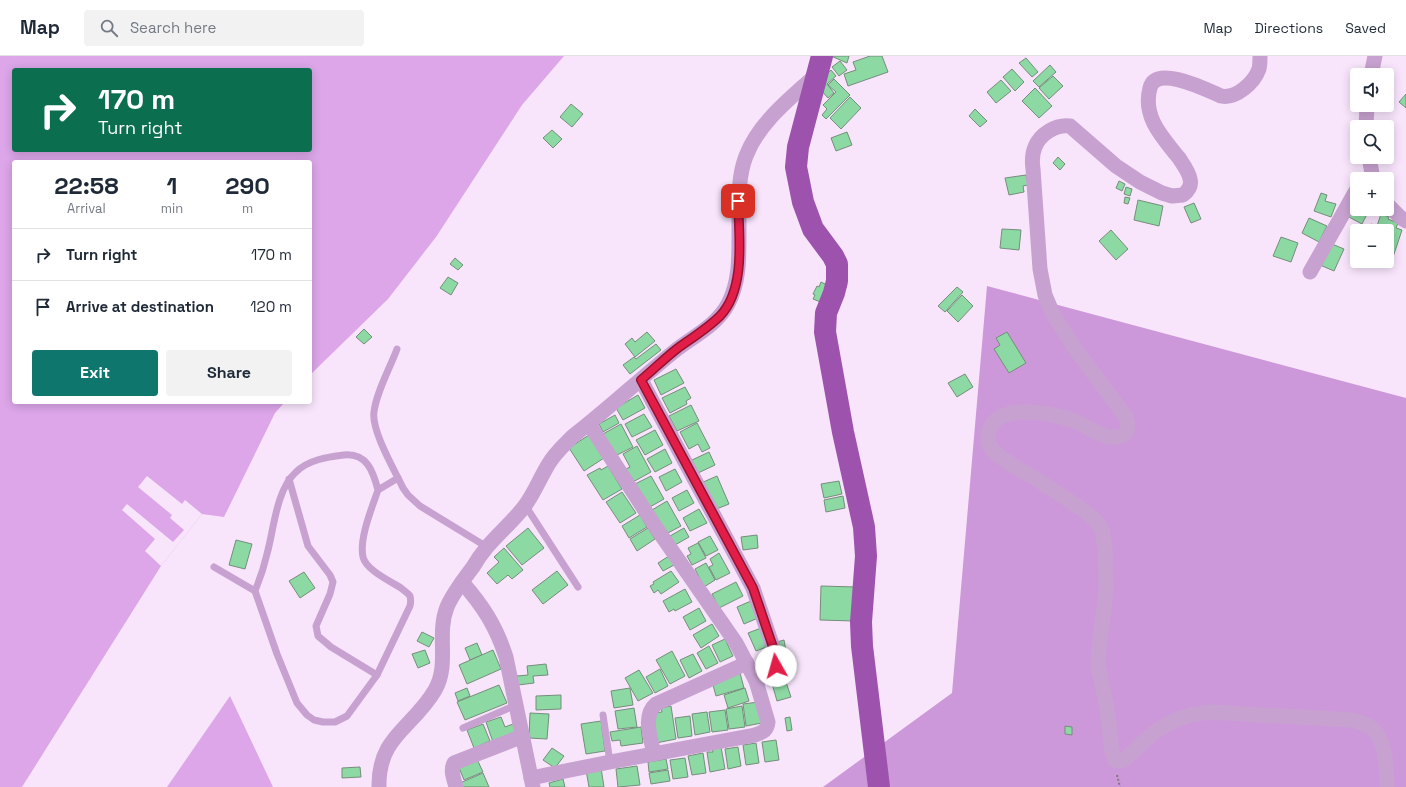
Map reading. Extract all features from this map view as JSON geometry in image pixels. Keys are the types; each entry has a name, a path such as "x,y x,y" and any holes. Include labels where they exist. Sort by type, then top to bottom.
{"highway":[{"path":"819,65 798,147 796,167 803,202 813,229 833,256 837,264 837,281 826,313 825,332 841,425 864,528 866,556 861,634 879,787"}],"street":[{"path":"1260,56 1258,70 1253,80 1238,92 1230,96 1221,96 1171,78 1157,79 1151,85 1148,97 1151,119 1161,135 1182,162 1190,178 1189,188 1183,195 1172,196 1162,193 1131,176 1116,166 1070,126 1058,126 1046,133 1038,142 1033,154 1033,169 1040,269 1045,295 1053,314 1076,350 1123,413 1128,422 1128,428 1126,433 1122,436 1108,436 1071,420 1047,414 1020,412 1011,413 1000,417 994,422 988,435 989,442 991,448 1004,459 1086,512 1098,523 1102,530 1105,548 1106,577 1105,606 1098,666 1108,708 1112,751 1115,760 1125,759 1151,735 1170,722 1197,713 1210,712 1352,720 1368,725 1374,729 1378,735 1384,751 1387,787"},
{"path":"1372,68 1375,56"},
{"path":"379,787 381,763 392,741 436,690 444,662 442,630 443,618 450,601 487,547 525,505 558,451 572,437 676,349 720,315 728,304 737,276 739,257 738,201 746,156 752,143 762,128 819,65"},
{"path":"1310,272 1350,201"},
{"path":"1394,211 1406,221"},
{"path":"641,380 758,600 777,662 773,670 756,681"},
{"path":"462,582 481,604 492,621 500,639 506,657 517,705 532,782 610,762 756,735 768,728 768,722 756,681 748,664 727,629 657,530 588,424"},
{"path":"654,754 648,725 648,715 651,708 656,704 748,664"},
{"path":"456,787 452,772 454,763 523,736"}],"lane":[{"path":"397,349 377,398 373,413 374,425 378,437 408,495 420,506 487,547"},
{"path":"214,567 255,592 292,692 297,703 307,716 314,720 323,722 334,722 347,716 377,675 410,606 411,600 408,594 366,564 363,557 363,542 378,490 369,466 361,458 349,455 325,457 303,466 289,479 281,495 268,554 255,592"},
{"path":"378,490 398,478"},
{"path":"289,479 308,546 333,582 330,594 316,626 318,636 330,647 377,675"},
{"path":"525,505 578,587"},
{"path":"463,728 517,705"},
{"path":"603,715 610,762"}],"shaded area":[{"path":"0,56 564,56 522,105 436,237 388,299 312,373 312,160 12,160 12,404 283,404 275,413 224,517 202,514 161,566 22,787 0,787"},
{"path":"987,286 1406,398 1406,787 823,787 952,693"},
{"path":"230,696 273,787 167,787"}],"pier":[{"path":"147,476 182,504 185,500 202,514 161,566 145,551 155,539 122,510 127,504 173,542 184,530 170,518 172,515 138,487"}],"building":[{"path":"831,56 849,56 847,63"},
{"path":"870,56 882,56 888,72 848,86 844,74 856,70 853,62"},
{"path":"1026,58 1038,72 1032,77 1019,63"},
{"path":"840,61 847,70 839,76 832,67"},
{"path":"1050,65 1056,72 1039,87 1033,81"},
{"path":"1012,69 1024,82 1015,91 1003,77"},
{"path":"831,70 836,76 827,84 834,93 828,98 820,89 820,81"},
{"path":"1053,76 1063,86 1049,99 1039,88"},
{"path":"834,79 850,95 826,119 822,115 827,109 823,105 836,92 828,85"},
{"path":"1001,80 1011,91 996,103 987,92"},
{"path":"1035,88 1052,106 1039,118 1022,101"},
{"path":"1406,94 1406,108 1399,102"},
{"path":"850,97 861,108 841,129 830,118"},
{"path":"571,104 583,114 572,127 560,117"},
{"path":"975,109 987,121 980,127 969,116"},
{"path":"552,130 562,139 553,148 543,138"},
{"path":"847,132 852,145 836,151 831,138"},
{"path":"1058,157 1065,164 1060,170 1053,163"},
{"path":"1026,175 1028,185 1023,186 1024,192 1009,195 1005,178"},
{"path":"1119,181 1125,184 1122,191 1116,188"},
{"path":"1126,187 1132,189 1130,196 1124,194"},
{"path":"1321,193 1327,195 1325,201 1336,204 1331,217 1314,211"},
{"path":"1125,197 1130,198 1128,204 1124,203"},
{"path":"1138,200 1163,206 1159,226 1134,220"},
{"path":"1194,203 1201,219 1191,223 1184,207"},
{"path":"1350,215 1366,216 1362,224 1349,217"},
{"path":"1380,216 1386,216 1389,217 1388,219 1398,223 1396,228 1402,230 1394,254 1394,224 1378,224"},
{"path":"1309,218 1327,226 1319,242 1302,233"},
{"path":"1002,229 1021,230 1019,250 1000,248"},
{"path":"1111,230 1128,249 1116,260 1099,241"},
{"path":"1281,237 1298,243 1291,262 1273,256"},
{"path":"1332,244 1344,249 1334,271 1320,265"},
{"path":"455,258 463,265 458,270 450,264"},
{"path":"448,277 458,283 451,295 440,288"},
{"path":"821,282 831,287 823,303 813,299 815,295 813,294"},
{"path":"957,287 963,292 945,312 938,306"},
{"path":"962,295 973,306 958,322 947,311"},
{"path":"364,329 372,337 364,344 356,337"},
{"path":"647,332 655,341 635,357 625,344 632,338 635,342"},
{"path":"1007,332 1026,363 1009,373 994,349 1000,345 996,338"},
{"path":"656,344 661,350 630,374 623,365 634,357 636,359"},
{"path":"676,369 684,383 661,395 654,380"},
{"path":"965,374 973,387 957,397 948,383"},
{"path":"685,387 691,398 686,401 687,404 670,413 662,398"},
{"path":"638,395 645,408 623,420 616,408"},
{"path":"691,405 699,421 677,431 669,416"},
{"path":"644,414 652,427 632,437 625,424"},
{"path":"615,415 619,423 603,432 599,424"},
{"path":"697,423 710,448 702,452 698,444 689,449 680,432"},
{"path":"621,424 633,447 615,456 603,434"},
{"path":"655,430 663,445 645,455 636,440"},
{"path":"589,435 604,458 584,471 569,448"},
{"path":"637,446 651,472 631,483 624,470 630,467 623,454"},
{"path":"665,449 672,463 655,472 647,459"},
{"path":"709,452 715,465 698,473 692,460"},
{"path":"608,466 622,489 603,500 587,475 600,468 601,470"},
{"path":"675,469 682,482 666,491 659,477"},
{"path":"651,476 664,499 648,508 635,484"},
{"path":"717,476 729,504 714,510 701,483"},
{"path":"839,481 842,494 824,498 821,484"},
{"path":"687,490 694,503 679,511 672,498"},
{"path":"622,492 636,513 620,523 606,502"},
{"path":"843,496 845,508 826,512 824,500"},
{"path":"667,501 681,526 666,534 652,510"},
{"path":"699,509 707,523 690,531 683,518"},
{"path":"640,515 647,527 629,538 622,526"},
{"path":"528,528 544,548 522,565 506,546"},
{"path":"648,528 655,539 637,551 630,539"},
{"path":"684,528 689,537 675,545 670,536"},
{"path":"757,535 758,548 743,550 741,537"},
{"path":"710,536 718,550 706,556 698,542"},
{"path":"236,540 252,544 245,569 229,565"},
{"path":"698,543 706,558 692,565 687,556 691,554 688,548"},
{"path":"504,548 523,570 512,579 508,575 497,584 487,573 499,562 494,557"},
{"path":"719,553 730,573 716,580 709,567 713,565 710,559"},
{"path":"669,556 674,565 663,571 658,563"},
{"path":"706,563 715,580 704,587 695,569"},
{"path":"557,571 568,585 543,604 532,590"},
{"path":"671,571 679,582 661,594 658,590 654,593 650,586 654,584 653,582"},
{"path":"304,572 315,588 300,598 289,581"},
{"path":"736,582 743,596 719,608 712,594"},
{"path":"821,586 856,587 854,621 820,620"},
{"path":"685,589 692,602 675,611 674,609 669,612 663,601"},
{"path":"751,601 758,618 744,624 737,607"},
{"path":"699,608 706,621 690,630 683,617"},
{"path":"712,624 719,636 701,648 693,635"},
{"path":"761,628 769,646 756,651 748,633"},
{"path":"422,632 434,638 429,647 417,641"},
{"path":"725,639 733,656 720,662 712,645"},
{"path":"784,640 786,651 779,653 777,642"},
{"path":"477,643 482,655 470,660 465,648"},
{"path":"709,646 718,663 706,669 697,653"},
{"path":"425,650 430,663 418,668 412,654"},
{"path":"493,650 501,669 467,684 459,665"},
{"path":"672,651 685,676 670,684 656,660"},
{"path":"693,654 702,671 689,678 680,660"},
{"path":"546,664 548,675 533,676 534,683 518,685 517,676 528,675 527,666"},
{"path":"660,669 668,686 655,693 646,677"},
{"path":"639,670 653,693 638,701 625,678"},
{"path":"740,673 744,688 716,696 713,685"},
{"path":"784,676 791,697 777,701 771,680"},
{"path":"499,685 507,703 465,720 457,702"},
{"path":"467,688 470,696 458,701 455,693"},
{"path":"630,688 633,705 614,708 611,691"},
{"path":"745,688 749,701 728,708 724,695"},
{"path":"561,695 561,709 536,710 536,696"},
{"path":"759,702 762,723 746,726 743,704"},
{"path":"671,706 676,739 656,743 654,713 662,712 661,708"},
{"path":"742,706 745,727 729,729 726,709"},
{"path":"634,708 637,727 618,729 615,711"},
{"path":"725,710 728,730 712,732 709,712"},
{"path":"707,712 710,732 695,735 692,714"},
{"path":"530,713 549,714 547,739 529,738"},
{"path":"690,716 692,736 678,738 675,718"},
{"path":"501,717 505,727 513,724 518,736 494,745 486,722"},
{"path":"790,717 792,730 787,731 785,718"},
{"path":"601,721 605,751 586,754 581,724"},
{"path":"483,724 490,741 474,748 467,730"},
{"path":"1065,726 1072,727 1072,735 1065,734"},
{"path":"641,727 643,743 621,746 620,740 612,741 610,732"},
{"path":"776,740 779,760 765,762 762,742"},
{"path":"756,743 759,763 746,765 743,745"},
{"path":"721,747 725,769 710,772 707,752 713,752 712,748"},
{"path":"738,747 741,766 728,769 725,749"},
{"path":"552,748 564,756 555,768 543,760"},
{"path":"703,753 706,773 692,775 688,756"},
{"path":"476,757 483,772 464,780 458,765"},
{"path":"685,758 688,777 673,779 670,760"},
{"path":"666,759 668,769 649,772 648,762"},
{"path":"637,766 640,785 618,787 616,769"},
{"path":"360,767 361,777 342,778 342,768"},
{"path":"601,768 604,787 589,787 586,770"},
{"path":"668,770 670,781 651,784 649,773"},
{"path":"483,773 489,787 462,787 460,783"},
{"path":"563,779 565,787 550,787 549,783"}],"route":[{"path":"738,201 739,257 737,276 728,304 720,315 707,327 676,349 641,380 753,588 776,656 776,666"}]}
